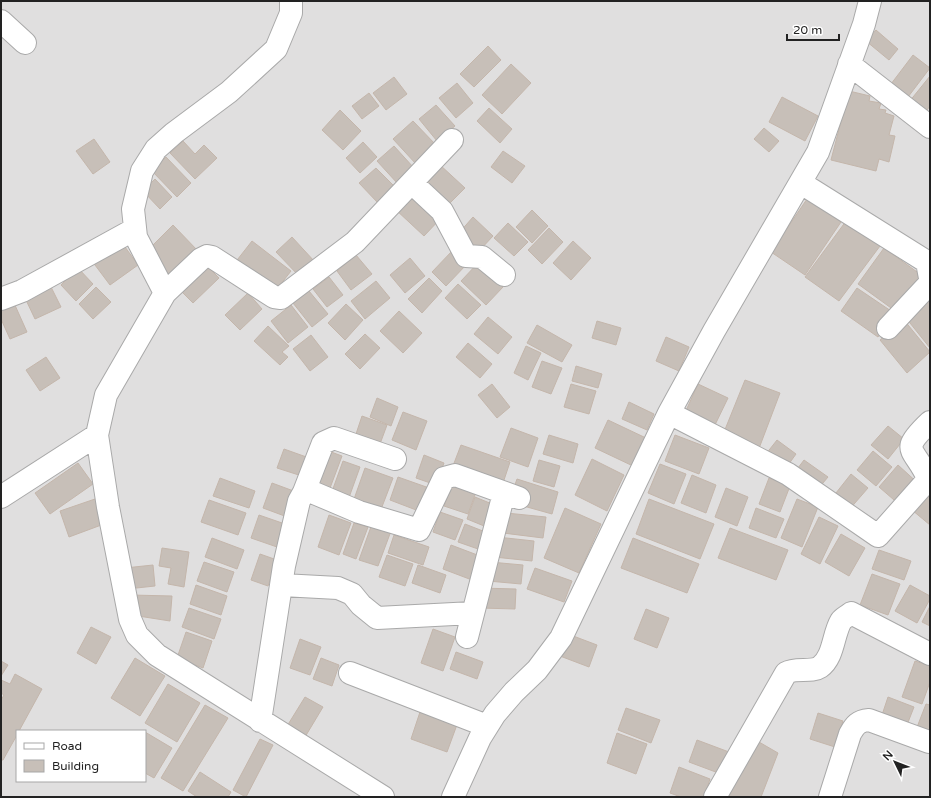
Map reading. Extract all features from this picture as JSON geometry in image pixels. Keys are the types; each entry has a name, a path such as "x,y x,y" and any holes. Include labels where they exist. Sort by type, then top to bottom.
{"street":[{"path":"165,293 136,237 132,209 142,171 156,149 174,133 229,92 276,49 291,13 291,1"},
{"path":"453,797 487,726 514,692 537,670 561,638 669,413 714,331 801,183 825,134 864,24 870,1"},
{"path":"1,21 25,42"},
{"path":"849,64 930,127"},
{"path":"383,797 157,655 136,635 130,619 111,522 97,435 106,396 165,293 201,259 207,256 212,257 274,297 281,298 354,242 452,140"},
{"path":"412,182 442,212 466,256 482,256 504,275"},
{"path":"801,183 929,267"},
{"path":"1,299 22,291 135,229"},
{"path":"888,328 930,283"},
{"path":"669,413 788,474 878,536 928,478 913,455 911,448 915,436 930,422"},
{"path":"1,497 97,435"},
{"path":"260,721 290,538 299,501 304,492 323,442 334,438 395,459"},
{"path":"304,492 308,490 359,512 419,530 444,478 455,475 511,496 473,613 467,637"},
{"path":"282,585 338,588 352,594 361,605 377,618 473,613"},
{"path":"715,797 786,673 796,669 818,668 823,664 827,658 842,620 852,614 930,654"},
{"path":"350,673 487,726"},
{"path":"830,797 850,734 855,725 860,721 869,720 930,742"}],"shaded area":[{"path":"1,1 930,1 930,797 1,797"}],"building":[{"path":"876,30 898,49 889,60 866,41"},
{"path":"488,46 501,60 474,87 460,74"},
{"path":"913,55 930,68 908,97 891,84"},
{"path":"511,64 531,83 502,114 482,95"},
{"path":"930,76 930,106 924,114 909,102"},
{"path":"394,77 407,94 386,110 373,93"},
{"path":"457,83 473,103 456,118 439,98"},
{"path":"849,91 870,96 869,101 881,103 879,109 886,110 885,113 894,116 889,135 895,136 889,162 879,159 876,171 831,160"},
{"path":"369,93 379,106 362,119 352,106"},
{"path":"782,97 818,116 805,141 769,122"},
{"path":"436,105 455,126 437,141 419,119"},
{"path":"489,108 512,129 500,143 477,121"},
{"path":"340,110 361,131 343,150 322,130"},
{"path":"413,121 436,145 416,164 393,139"},
{"path":"764,128 779,141 769,152 754,139"},
{"path":"94,139 110,162 93,174 76,151"},
{"path":"183,141 195,154 204,145 217,158 195,179 170,153"},
{"path":"363,142 377,157 360,173 346,158"},
{"path":"394,146 414,168 398,184 377,161"},
{"path":"503,151 525,166 512,183 491,167"},
{"path":"166,157 191,183 177,197 152,171"},
{"path":"439,164 465,188 447,206 422,182"},
{"path":"376,168 395,187 378,203 359,183"},
{"path":"155,179 172,197 160,209 143,191"},
{"path":"412,190 442,217 424,236 395,209"},
{"path":"807,199 841,222 805,275 771,252"},
{"path":"532,210 548,226 532,243 516,227"},
{"path":"473,217 493,236 479,251 459,233"},
{"path":"849,217 883,242 839,301 805,277"},
{"path":"508,223 528,242 514,256 494,238"},
{"path":"173,225 198,251 170,277 146,252"},
{"path":"549,228 563,242 542,264 528,250"},
{"path":"292,237 315,262 300,277 276,252"},
{"path":"120,240 138,265 110,285 92,261"},
{"path":"252,241 291,271 273,294 234,264"},
{"path":"573,241 591,258 571,280 553,263"},
{"path":"884,248 924,277 898,313 858,284"},
{"path":"453,250 467,264 446,286 432,272"},
{"path":"356,255 372,274 351,290 337,271"},
{"path":"410,258 425,276 405,293 390,275"},
{"path":"202,261 219,278 193,303 176,286"},
{"path":"478,263 503,287 486,305 461,281"},
{"path":"78,268 93,284 76,301 61,285"},
{"path":"329,277 343,295 327,307 313,289"},
{"path":"429,278 442,291 422,313 408,299"},
{"path":"376,281 390,298 365,319 351,301"},
{"path":"458,284 481,305 467,319 445,298"},
{"path":"51,287 61,307 35,319 26,300"},
{"path":"96,287 111,302 93,319 79,304"},
{"path":"857,288 894,313 878,337 841,311"},
{"path":"309,291 328,314 312,327 293,303"},
{"path":"248,293 262,309 240,330 225,315"},
{"path":"930,299 930,348 906,318"},
{"path":"14,303 27,332 10,339 1,319 1,309"},
{"path":"346,304 363,320 345,340 328,323"},
{"path":"291,305 308,327 288,343 271,321"},
{"path":"399,311 422,333 403,353 380,331"},
{"path":"488,317 512,337 498,354 474,334"},
{"path":"904,320 930,352 907,373 880,340"},
{"path":"597,321 621,328 616,345 592,338"},
{"path":"537,325 572,345 562,362 527,343"},
{"path":"268,326 289,346 282,352 288,357 280,365 254,341"},
{"path":"365,334 380,348 360,369 345,354"},
{"path":"311,335 328,357 310,371 293,349"},
{"path":"666,337 689,347 679,371 656,361"},
{"path":"468,343 492,364 480,378 456,357"},
{"path":"526,346 541,353 528,380 514,373"},
{"path":"46,357 60,378 40,391 26,370"},
{"path":"542,361 562,368 551,394 532,387"},
{"path":"576,366 602,374 598,388 572,381"},
{"path":"745,380 780,393 758,451 722,437"},
{"path":"492,384 510,407 497,418 478,395"},
{"path":"571,384 596,391 589,414 564,407"},
{"path":"698,384 728,398 713,429 684,415"},
{"path":"377,398 398,407 391,426 370,417"},
{"path":"629,402 654,414 647,430 622,419"},
{"path":"403,412 427,421 416,450 392,440"},
{"path":"362,416 387,425 377,452 353,443"},
{"path":"608,420 646,438 633,466 595,448"},
{"path":"888,426 904,439 888,459 871,445"},
{"path":"511,428 538,438 528,467 500,457"},
{"path":"549,435 578,444 573,463 543,454"},
{"path":"675,435 709,448 699,474 665,461"},
{"path":"777,440 796,454 786,468 766,454"},
{"path":"461,445 510,462 501,489 451,471"},
{"path":"284,449 312,459 305,477 277,468"},
{"path":"323,449 342,456 327,496 309,489"},
{"path":"873,451 892,467 876,486 857,470"},
{"path":"424,455 444,463 436,485 416,478"},
{"path":"592,459 624,475 607,511 575,495"},
{"path":"539,460 560,466 554,487 533,481"},
{"path":"804,460 828,477 818,489 795,472"},
{"path":"343,461 360,467 347,503 330,497"},
{"path":"78,463 93,484 50,514 35,493"},
{"path":"660,464 686,474 674,504 648,493"},
{"path":"898,465 920,485 901,506 879,487"},
{"path":"365,468 393,478 380,512 353,502"},
{"path":"851,474 868,488 848,511 832,498"},
{"path":"692,475 716,485 706,513 681,503"},
{"path":"398,477 432,489 424,513 390,500"},
{"path":"220,478 255,491 249,508 213,496"},
{"path":"769,478 790,486 780,512 759,504"},
{"path":"517,479 558,492 552,514 520,505 512,493"},
{"path":"272,483 299,493 290,518 263,508"},
{"path":"452,484 476,492 468,514 444,506"},
{"path":"726,488 748,497 737,526 715,517"},
{"path":"925,494 930,498 930,525 912,510"},
{"path":"475,497 497,506 489,528 467,519"},
{"path":"95,499 104,524 69,537 60,511"},
{"path":"649,499 714,524 700,559 636,534"},
{"path":"797,499 818,507 802,547 781,538"},
{"path":"209,500 246,513 238,535 201,522"},
{"path":"565,508 601,524 579,573 544,558"},
{"path":"756,508 784,519 776,538 749,528"},
{"path":"440,512 463,520 455,540 433,532"},
{"path":"506,513 546,517 543,538 503,533"},
{"path":"259,515 285,524 277,547 251,538"},
{"path":"329,515 351,523 339,555 318,547"},
{"path":"819,517 838,526 820,564 801,554"},
{"path":"354,523 368,527 356,559 343,554"},
{"path":"372,524 391,531 378,566 359,560"},
{"path":"465,524 488,533 481,550 458,542"},
{"path":"730,528 788,550 776,580 718,558"},
{"path":"841,534 865,548 849,576 825,562"},
{"path":"394,535 429,547 423,565 388,553"},
{"path":"497,537 534,541 532,561 494,557"},
{"path":"212,538 244,550 237,569 205,557"},
{"path":"633,538 699,564 687,593 621,568"},
{"path":"451,545 480,556 472,580 443,569"},
{"path":"162,548 189,552 184,587 168,584 171,568 159,566"},
{"path":"879,550 911,561 904,580 872,569"},
{"path":"260,554 277,560 268,586 251,580"},
{"path":"387,555 413,564 405,586 379,577"},
{"path":"204,562 234,572 227,592 197,581"},
{"path":"490,562 523,565 521,584 488,581"},
{"path":"153,565 155,586 127,589 125,568"},
{"path":"418,565 446,575 440,593 412,583"},
{"path":"535,568 572,581 564,602 527,589"},
{"path":"872,574 900,584 888,615 860,605"},
{"path":"196,585 227,596 221,615 190,604"},
{"path":"910,585 930,596 930,599 917,623 895,611"},
{"path":"480,588 516,589 515,609 480,608"},
{"path":"131,595 172,596 170,621 132,615"},
{"path":"930,606 930,626 922,622"},
{"path":"189,608 221,619 214,639 182,627"},
{"path":"646,609 669,618 657,648 634,639"},
{"path":"91,627 111,637 96,664 77,653"},
{"path":"433,629 455,637 443,671 421,663"},
{"path":"186,632 212,641 203,668 177,658"},
{"path":"568,634 597,645 589,667 560,656"},
{"path":"300,639 321,647 310,675 290,668"},
{"path":"456,652 483,662 477,679 450,669"},
{"path":"135,658 165,676 140,716 111,698"},
{"path":"321,658 339,665 332,686 313,679"},
{"path":"1,661 8,665 1,676"},
{"path":"915,661 930,666 930,682 922,704 902,697"},
{"path":"15,674 42,689 20,730 16,730 16,737 3,760 1,760 1,700 4,695 1,693 1,680 10,684"},
{"path":"168,684 200,703 177,742 145,723"},
{"path":"305,697 323,707 302,742 284,731"},
{"path":"888,697 914,707 905,730 880,721"},
{"path":"926,704 930,705 930,740 914,735"},
{"path":"205,705 228,718 183,791 161,778"},
{"path":"626,708 660,720 651,743 618,730"},
{"path":"421,709 458,722 447,752 411,739"},
{"path":"818,713 843,721 835,747 810,739"},
{"path":"146,733 172,748 154,778 146,774"},
{"path":"617,733 647,744 636,774 607,763"},
{"path":"260,739 273,745 246,797 233,790"},
{"path":"697,740 729,752 721,774 689,762"},
{"path":"759,742 778,753 761,797 723,797"},
{"path":"679,767 710,779 704,797 681,797 670,793"},
{"path":"200,772 231,792 228,797 197,797 188,791"}]}
